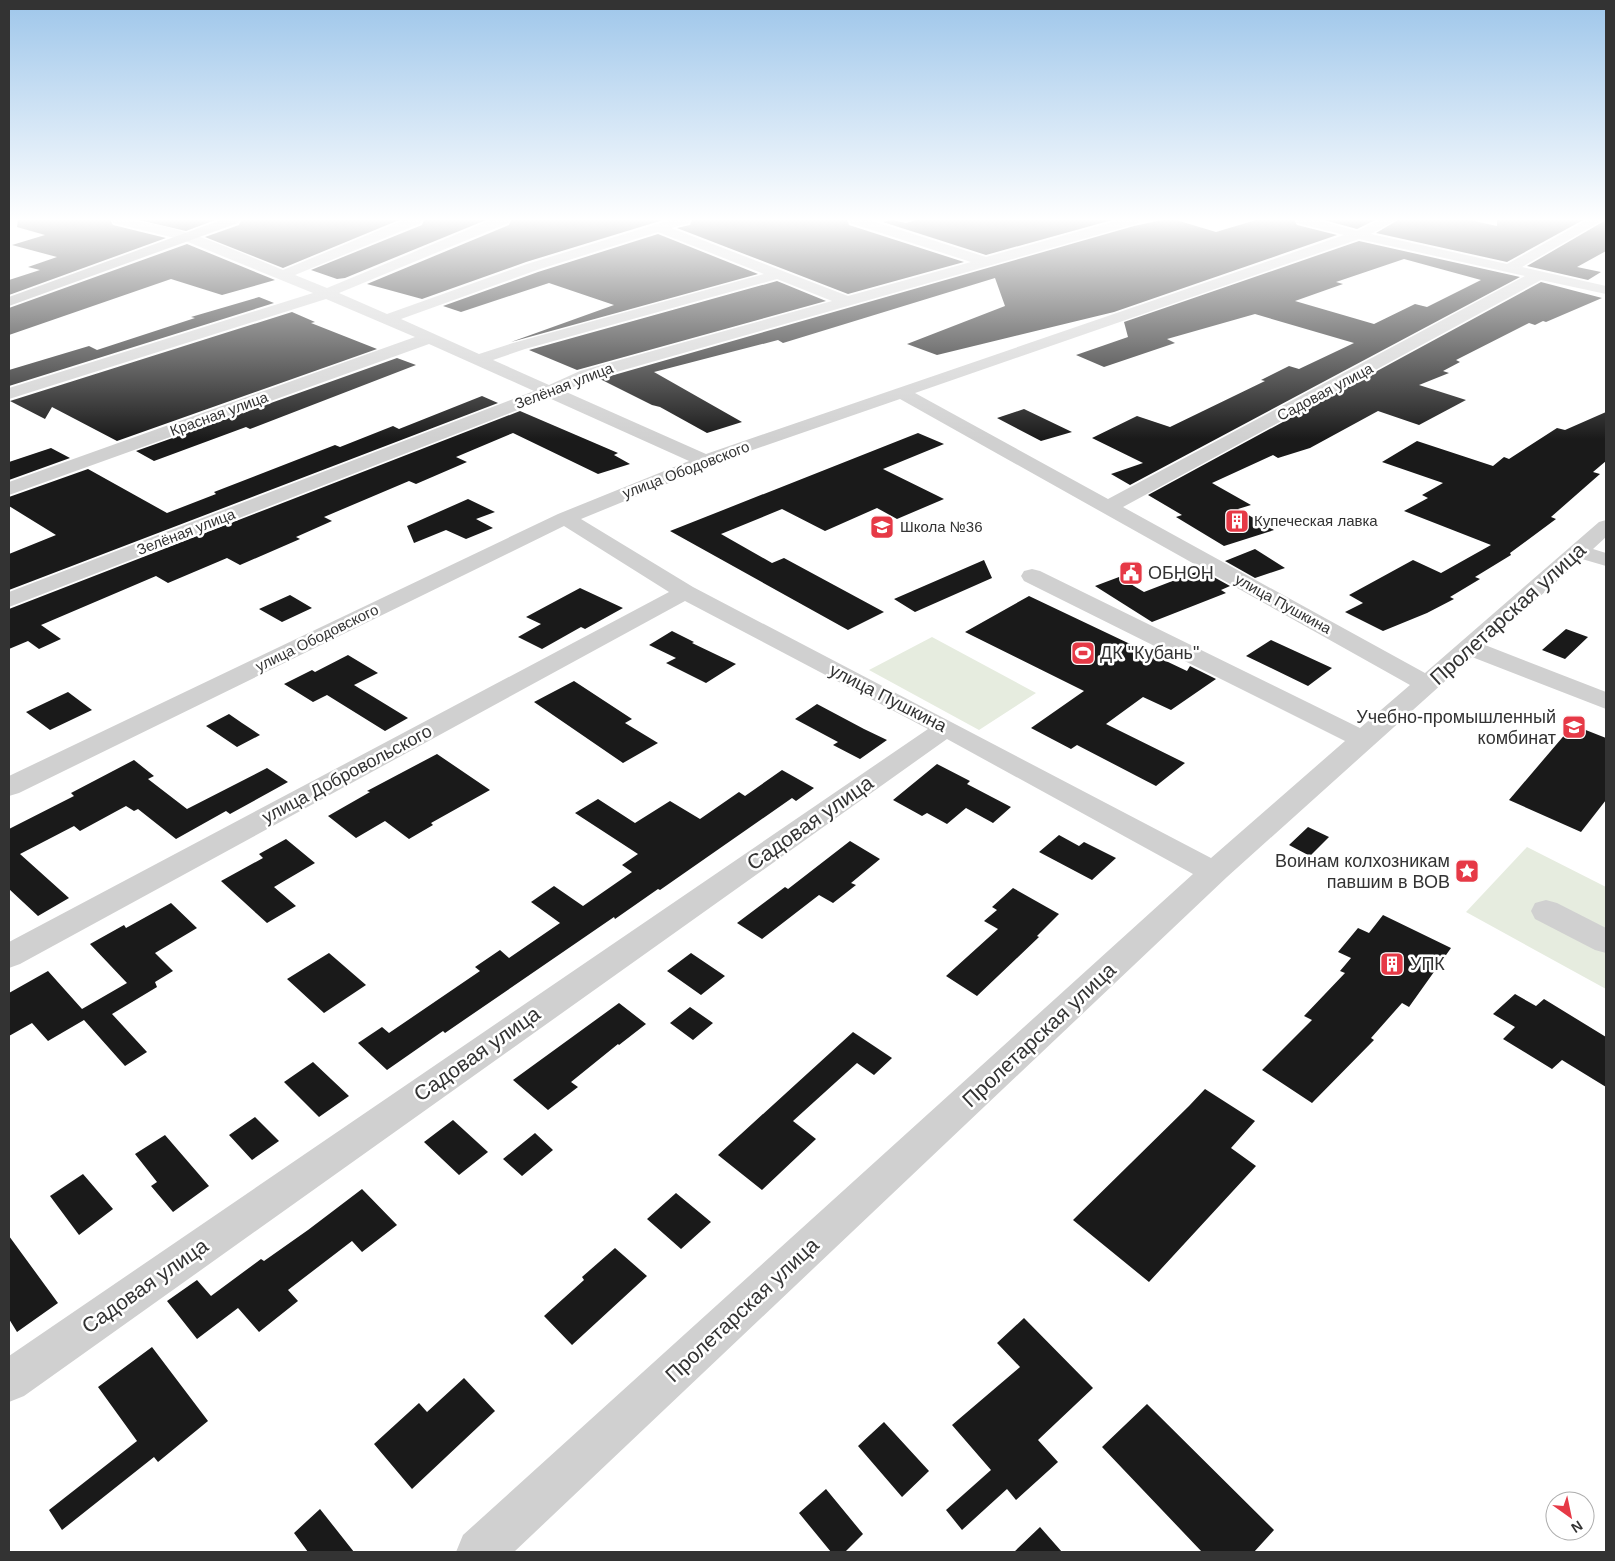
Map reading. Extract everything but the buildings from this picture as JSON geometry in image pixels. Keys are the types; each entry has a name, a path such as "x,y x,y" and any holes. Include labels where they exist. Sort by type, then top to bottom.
{"main road":[{"path":"9,302 34,293"}],"street":[{"path":"9,394 328,293"},
{"path":"388,319 460,293"},
{"path":"478,360 519,346 711,293"},
{"path":"824,293 846,301"},
{"name":"Зелёная улица","path":"9,600 550,391 586,375 875,293"},
{"name":"улица Ободовского","path":"9,788 565,518 705,461 1191,293"},
{"name":"Садовая улица","path":"1109,507 1507,293"},
{"path":"325,294 388,319 705,461"},
{"name":"Красная улица","path":"9,489 430,338"},
{"name":"улица Пушкина","path":"902,393 1428,685"},
{"name":"улица Пушкина","path":"565,518 684,592 946,728 1214,872"},
{"name":"Пролетарская улица","path":"480,1552 1214,872 1362,739 1470,648 1593,556 1606,526"},
{"path":"1032,576 1362,739"},
{"name":"улица Добровольского","path":"9,956 684,592"},
{"path":"1470,648 1606,701"},
{"name":"Садовая улица","path":"9,1381 946,728"},
{"path":"1546,911 1606,942"}],"shaded area":[{"path":"932,637 1036,693 979,730 869,670"},
{"path":"1527,847 1606,887 1606,935 1545,903 1535,915 1606,952 1606,989 1466,912"}],"place":[{"name":"Купеческая лавка","path":"1237,521"},
{"name":"Школа №36","path":"882,527"},
{"name":"ОБНОН","path":"1131,573"},
{"name":"ДК \"Кубань\"","path":"1083,653"},
{"name":"Учебно-промышленный комбинат","path":"1574,727"},
{"name":"Воинам колхозникам павшим в ВОВ","path":"1467,871"},
{"name":"УПК","path":"1392,964"}]}
